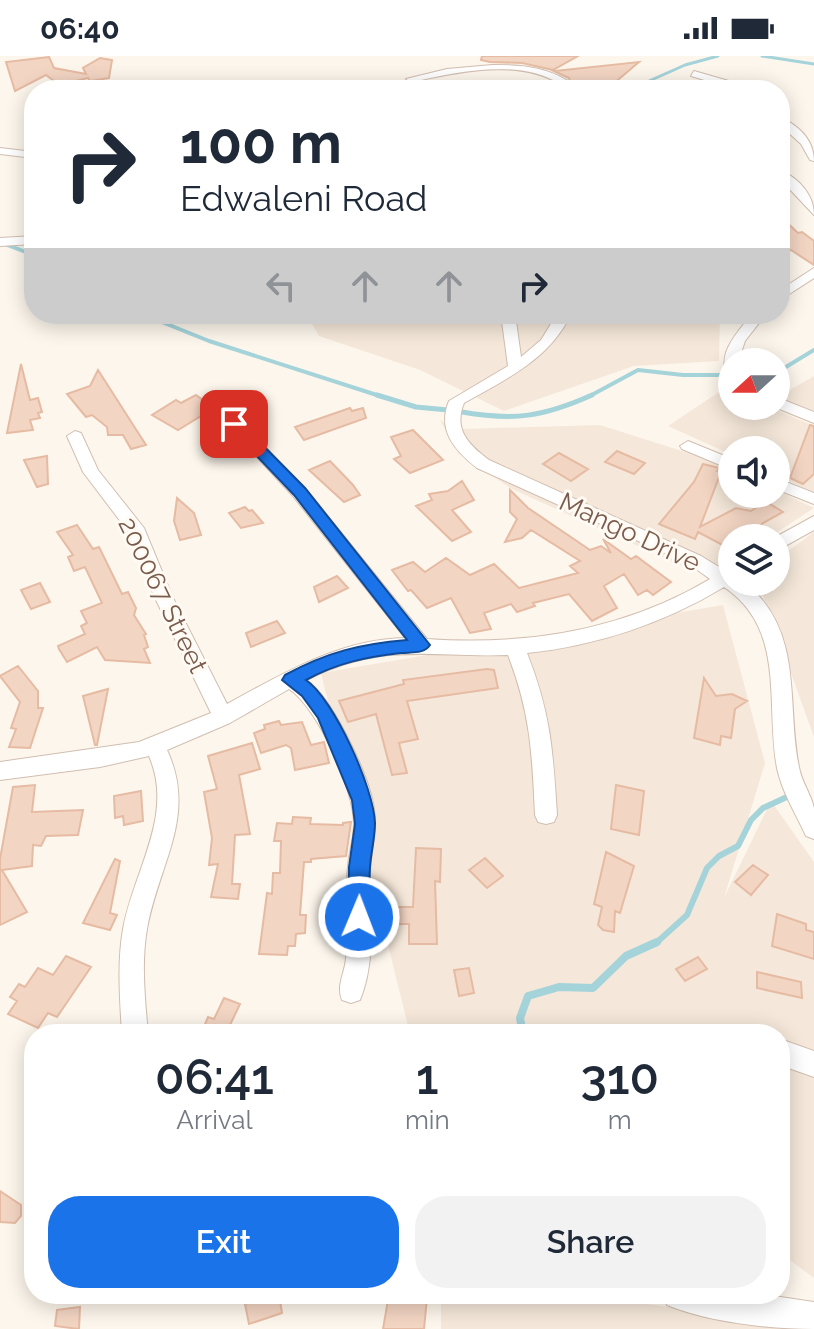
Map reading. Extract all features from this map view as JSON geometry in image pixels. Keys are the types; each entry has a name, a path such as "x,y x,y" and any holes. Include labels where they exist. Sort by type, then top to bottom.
{"street":[{"path":"411,79 471,65 524,64 559,74 563,80"},
{"path":"694,74 715,80"},
{"path":"790,128 806,142 814,159 792,181 814,211"},
{"path":"0,151 24,154"},
{"path":"0,242 24,241"},
{"path":"790,287 814,272"},
{"path":"790,282 794,284"},
{"path":"509,324 515,366"},
{"name":"Mango Drive","path":"560,324 546,347 457,401 451,421 456,440 483,464 514,480 718,571"},
{"path":"735,348 752,324"},
{"path":"790,408 814,418"},
{"path":"234,424 299,492 421,645"},
{"name":"200067 Street","path":"75,436 91,472 135,528 164,598 223,717"},
{"path":"688,446 718,459"},
{"path":"790,489 814,499"},
{"path":"790,537 814,522"},
{"path":"0,771 155,746 223,717 322,663 361,650 421,645 515,648 580,639 621,626 718,583"},
{"name":"Mango Drive","path":"747,596 761,611 773,635 781,673 788,768 814,829"},
{"path":"515,648 532,692 541,730 546,815"},
{"path":"291,680 308,691 326,714 362,800 365,824 359,867 358,964 351,991"},
{"path":"134,1024 132,989 135,928 160,854 170,811 168,776 155,746"},
{"path":"790,1056 814,1064"},
{"path":"726,1304 814,1317"}],"shaded area":[{"path":"312,324 720,324 718,361 634,366 504,411 420,370 319,336"},
{"path":"814,376 814,415 790,404 790,390"},
{"path":"718,393 718,420 790,420 790,416 814,426 814,493 790,482 790,436 718,436 718,449 668,426"},
{"path":"440,420 463,434 461,429 600,425 718,465 718,508 790,508 790,497 814,508 789,524 718,524 718,567 577,502 691,570 512,489 458,453"},
{"path":"814,532 814,737 763,596 790,596 790,550"},
{"path":"723,605 765,763 724,898 771,801 814,862 814,1278 790,1260 790,1024 408,1024 321,673"},
{"path":"441,1304 645,1304 814,1324 814,1329 441,1329"}],"building":[{"path":"482,56 578,56 553,70 522,63 490,62 481,60"},
{"path":"49,57 54,68 86,74 83,68 100,58 112,60 109,78 52,80 46,75 36,80 24,80 24,86 15,91 6,62"},
{"path":"639,62 618,80 570,80 554,71"},
{"path":"790,225 814,241 814,265 791,250"},
{"path":"21,364 30,400 38,398 42,412 38,413 40,418 30,420 33,430 7,433"},
{"path":"98,370 146,445 131,449 123,435 108,435 107,427 92,415 86,417 67,394 90,386"},
{"path":"196,395 214,408 178,430 152,415 176,400 181,403"},
{"path":"350,408 352,411 363,408 366,418 304,440 295,427"},
{"path":"810,425 814,426 814,474 803,484 790,478"},
{"path":"413,430 443,460 410,473 394,459 401,456 391,437"},
{"path":"617,451 645,463 634,474 605,462"},
{"path":"559,453 588,469 571,481 543,464"},
{"path":"47,456 48,484 37,487 24,460"},
{"path":"330,461 360,495 344,502 309,470"},
{"path":"703,464 718,468 718,480 700,527 736,508 751,511 755,508 776,508 783,512 762,524 718,524 718,543 698,532 695,539 659,524 694,482"},
{"path":"462,481 474,500 452,510 471,532 452,541 416,506 432,500 429,494 448,491"},
{"path":"510,490 528,508 590,550 601,546 611,553 603,539 631,559 636,556 671,582 653,595 647,590 638,595 624,574 604,586 617,608 592,621 569,594 533,603 535,606 517,612 511,604 484,613 491,629 470,633 451,598 427,608 411,590 408,591 392,570 413,562 425,572 446,558 470,575 494,564 519,588 578,573 570,566 580,561 531,530 522,538 505,542 517,519 510,512"},
{"path":"177,498 194,513 201,535 180,540 174,521"},
{"path":"245,507 252,510 263,523 241,528 229,513"},
{"path":"77,525 93,549 99,547 122,594 128,592 136,608 134,615 146,634 148,647 144,649 150,663 105,660 97,647 67,662 59,649 58,646 85,634 81,626 87,623 81,611 102,603 85,567 74,571 68,557 73,555 57,532"},
{"path":"337,576 348,588 319,602 314,587"},
{"path":"40,583 50,602 31,609 21,590"},
{"path":"277,621 285,633 251,647 246,633"},
{"path":"18,666 38,691 38,708 43,708 30,748 9,747 16,729 11,728 20,702 0,676"},
{"path":"494,670 498,688 407,701 418,739 399,743 407,773 392,775 376,714 348,722 339,701 404,684 403,680"},
{"path":"704,678 716,696 732,694 747,701 735,709 731,738 721,736 720,745 694,738"},
{"path":"108,689 97,745 95,745 83,696"},
{"path":"279,721 281,725 302,722 311,745 324,742 329,763 295,770 291,748 286,745 261,753 254,733 265,729 264,725"},
{"path":"252,743 260,769 239,775 250,834 235,835 232,884 240,884 238,899 211,897 218,864 209,865 212,838 204,792 217,789 208,756"},
{"path":"35,785 32,812 83,810 78,835 46,836 41,846 33,845 32,866 2,870 27,912 0,925 0,859 13,787"},
{"path":"616,785 644,791 639,835 611,829"},
{"path":"141,791 143,821 124,825 123,816 115,818 114,796"},
{"path":"293,817 311,818 310,824 343,825 351,822 346,856 304,862 300,915 306,915 305,933 296,934 295,946 288,946 287,955 259,954 267,893 272,894 273,873 280,873 281,841 274,841 277,823 292,824"},
{"path":"416,848 441,849 440,882 435,881 437,944 409,944 409,924 395,924 395,907 413,907"},
{"path":"606,852 634,866 620,913 615,911 614,932 603,930 598,925 602,907 594,904"},
{"path":"485,858 503,876 487,888 469,870"},
{"path":"115,859 120,861 110,913 117,915 110,930 83,923"},
{"path":"753,865 768,875 751,895 735,882"},
{"path":"777,914 806,924 806,930 814,932 814,959 772,946"},
{"path":"66,956 91,967 57,1017 48,1013 41,1024 29,1024 8,1014 17,1001 10,997 19,984 25,987 38,968 53,975"},
{"path":"698,957 707,969 685,981 676,969"},
{"path":"469,968 474,993 459,996 454,970"},
{"path":"757,972 801,982 802,998 757,988"},
{"path":"224,998 240,1004 230,1024 205,1024 208,1017 214,1019"},
{"path":"0,1191 21,1205 21,1216 15,1223 0,1222"},
{"path":"245,1304 281,1304 282,1313 249,1324"},
{"path":"387,1304 426,1304 424,1329 383,1329"},
{"path":"80,1307 79,1329 55,1326 57,1310"}],"waterway":[{"path":"651,80 685,65 718,56"},
{"path":"762,56 814,64"},
{"path":"0,242 24,251"},
{"path":"167,324 209,341 383,397"},
{"path":"790,365 814,350"},
{"path":"591,395 638,370 718,375"},
{"path":"377,395 416,407 448,410"},
{"path":"462,412 497,416 528,415 591,395"},
{"path":"655,944 687,915 707,868 719,856 738,846 751,820 763,808 789,796"},
{"path":"521,1024 520,1018 528,996 559,987 593,988 626,956 657,942"}],"route":[{"path":"234,424 299,492 421,645 361,650 322,663 291,680 308,691 326,714 362,800 365,824 359,867 359,917"}]}
